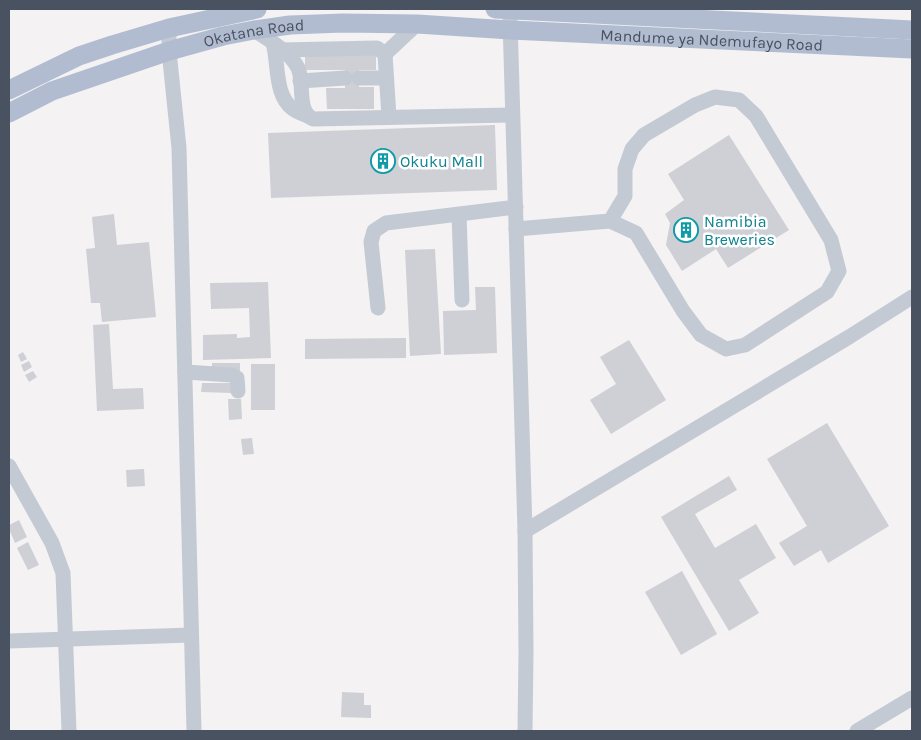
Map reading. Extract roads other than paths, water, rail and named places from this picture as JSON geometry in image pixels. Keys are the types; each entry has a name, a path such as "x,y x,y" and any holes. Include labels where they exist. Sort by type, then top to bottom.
{"main road":[{"name":"Okatana Road","path":"9,90 79,56 169,28 257,9"},
{"path":"495,9 508,9"},
{"name":"Mandume ya Ndemufayo Road","path":"508,9 685,14 912,30"},
{"name":"Okatana Road","path":"9,113 52,91 169,50 254,30 343,23 417,24 511,30"},
{"name":"Mandume ya Ndemufayo Road","path":"511,30 912,49"}],"street":[{"path":"508,9 511,30 525,531 525,731"},
{"path":"685,14 685,38"},
{"path":"389,117 385,54 417,24"},
{"path":"169,28 169,50 179,148 194,731"},
{"path":"254,30 277,46 291,59 298,70 304,110 308,116"},
{"path":"277,46 281,93 294,110 314,119 512,116"},
{"path":"277,46 377,48 385,54"},
{"path":"300,81 386,78"},
{"path":"516,228 610,221 636,233 683,311 701,335 726,349 745,345 828,292 839,271 831,240 756,116 739,100 716,97 695,105 644,135 632,149 625,169 625,196 610,221"},
{"path":"378,308 371,242 374,231 386,223 516,207"},
{"path":"459,215 462,300"},
{"path":"525,531 849,337 912,297"},
{"path":"185,372 232,376 236,378 238,391"},
{"path":"9,466 52,543 63,573 69,731"},
{"path":"9,641 191,635"},
{"path":"857,731 912,698"}],"place":[{"name":"Okuku Mall","path":"383,161"},
{"name":"Namibia Breweries","path":"686,230"}]}
